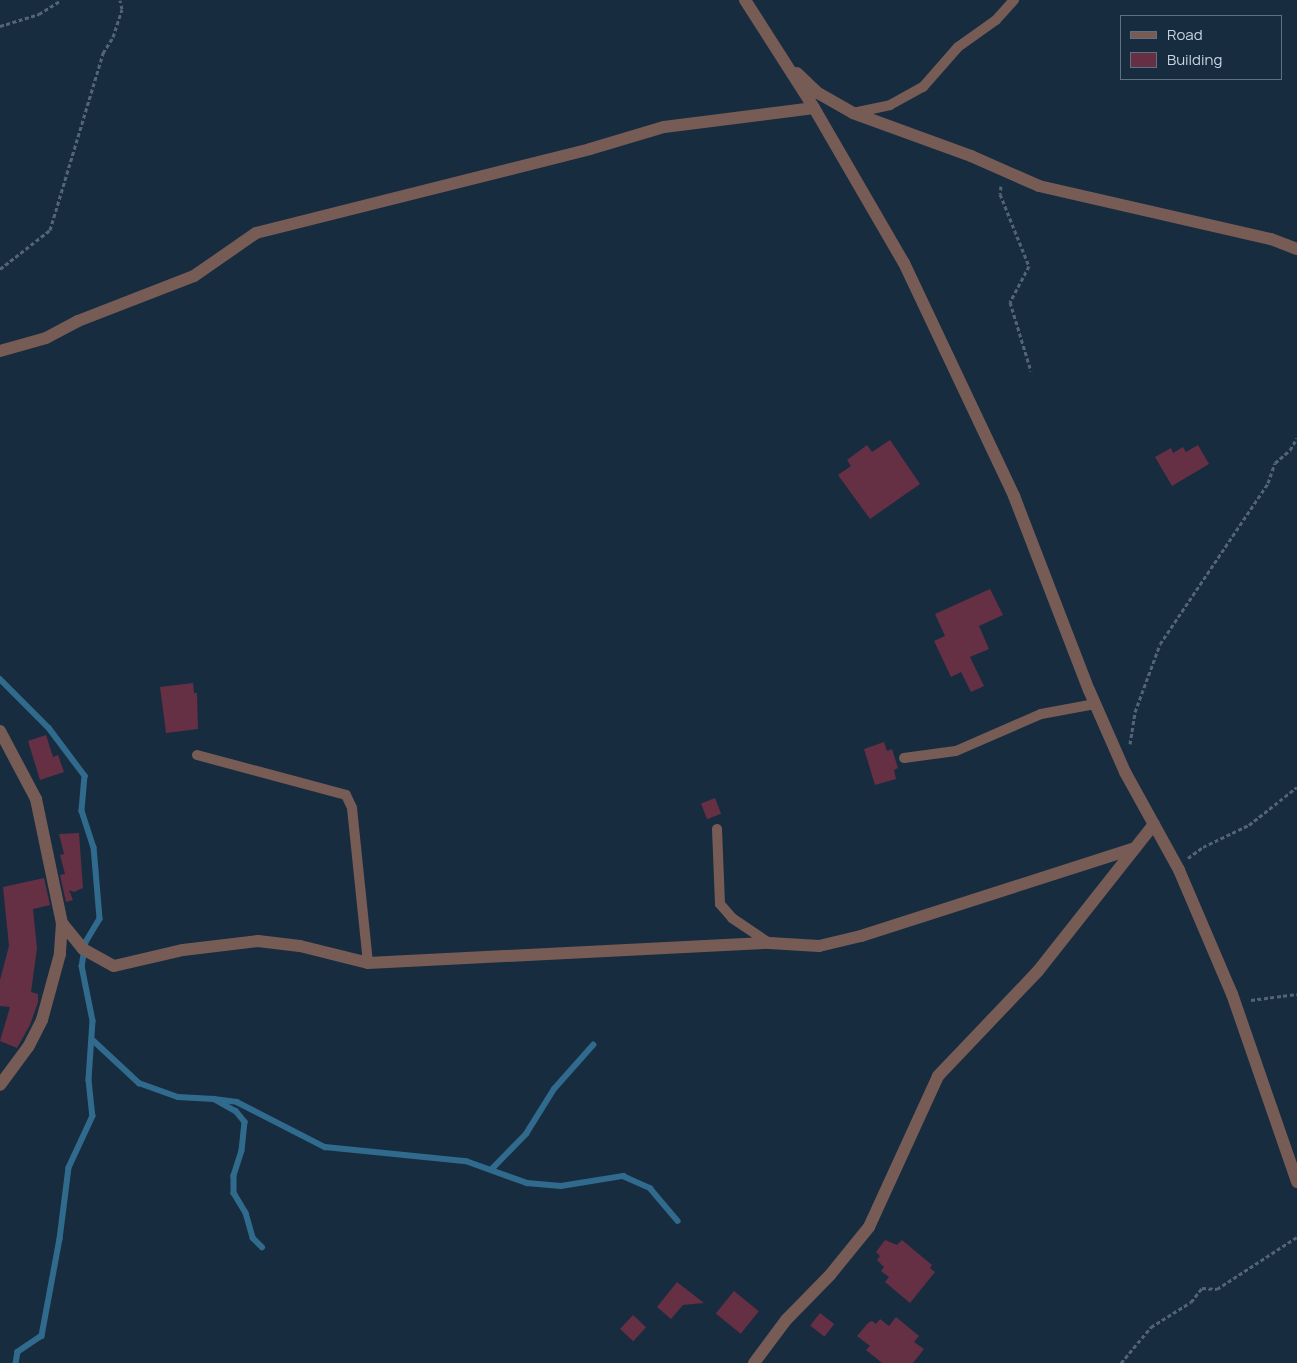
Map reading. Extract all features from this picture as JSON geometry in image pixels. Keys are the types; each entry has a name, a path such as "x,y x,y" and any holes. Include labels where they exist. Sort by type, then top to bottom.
{"street":[{"path":"745,0 814,108 904,263 1006,478 1095,704 1126,772 1179,870 1235,1002 1297,1182"},
{"path":"783,60 818,93 853,113 1039,186 1271,240 1297,249"},
{"path":"0,351 46,338 78,321 194,276 256,233 590,149 664,127 814,108"},
{"path":"0,731 36,798 62,923 60,954 42,1020 28,1047 0,1084"},
{"path":"754,1363 786,1320 830,1275 869,1227 938,1076 1038,970 1154,824"},
{"path":"62,923 83,949 114,966 183,950 258,941 300,946 368,963 769,943 819,946 862,936 1135,848"}],"lane":[{"path":"853,113 890,104 923,86 958,47 996,20 1014,0"},
{"path":"904,758 956,751 1041,714 1095,704"},
{"path":"197,755 346,795 352,808 368,963"},
{"path":"717,829 720,904 732,918 769,943"}],"path":[{"path":"0,26 39,14 60,0"},
{"path":"0,268 50,230 103,53 113,37 122,9 120,0"},
{"path":"1004,171 1000,194 1029,266 1010,302 1031,371"},
{"path":"1130,746 1135,712 1160,644 1268,483 1275,463 1290,450 1297,438"},
{"path":"1179,870 1186,859 1203,846 1249,825 1297,787"},
{"path":"1235,1002 1297,994"},
{"path":"1121,1363 1151,1327 1191,1302 1202,1288 1217,1289 1297,1236"}],"building":[{"path":"890,440 920,484 870,519 838,475 851,466 847,460 867,445 872,452"},
{"path":"1198,445 1209,464 1172,486 1155,457 1171,448 1173,453 1183,447 1186,452"},
{"path":"990,589 1003,615 979,626 989,649 970,657 984,686 971,692 961,672 951,677 934,641 945,636 935,614"},
{"path":"193,683 194,693 197,693 198,729 166,733 160,687"},
{"path":"46,735 53,757 58,755 64,772 40,780 28,741"},
{"path":"884,742 887,751 892,749 898,768 894,770 896,779 875,785 864,749"},
{"path":"715,798 721,814 707,819 701,803"},
{"path":"79,833 83,888 74,892 69,890 73,900 66,902 60,875 65,874 60,855 64,854 59,834"},
{"path":"44,878 50,905 33,909 37,948 31,992 38,994 38,1002 30,1025 17,1048 0,1041 10,1007 0,1006 0,980 9,946 3,887"},
{"path":"885,1240 897,1245 902,1240 932,1265 930,1268 935,1272 910,1303 885,1282 889,1277 881,1271 884,1267 877,1260 880,1256 876,1252"},
{"path":"677,1282 704,1303 683,1305 671,1319 657,1307"},
{"path":"734,1291 759,1311 741,1334 716,1314"},
{"path":"820,1313 834,1324 824,1337 810,1326"},
{"path":"633,1315 646,1327 633,1341 620,1329"},
{"path":"896,1317 919,1336 914,1342 924,1349 913,1363 882,1363 866,1350 870,1346 857,1336 872,1321 876,1324 880,1319 889,1326"}],"waterway":[{"path":"0,679 49,728 85,776 82,811 94,847 100,919 86,942 82,966 93,1021 89,1080 93,1116 69,1168 60,1239 42,1336 18,1352 16,1363"},
{"path":"94,1041 139,1083 178,1097 214,1099 236,1111 245,1122 242,1151 234,1176 234,1193 246,1213 253,1238 262,1247"},
{"path":"491,1170 526,1134 554,1089 593,1045"},
{"path":"214,1099 237,1102 325,1147 466,1161 527,1183 561,1186 623,1176 650,1188 678,1221"}]}
